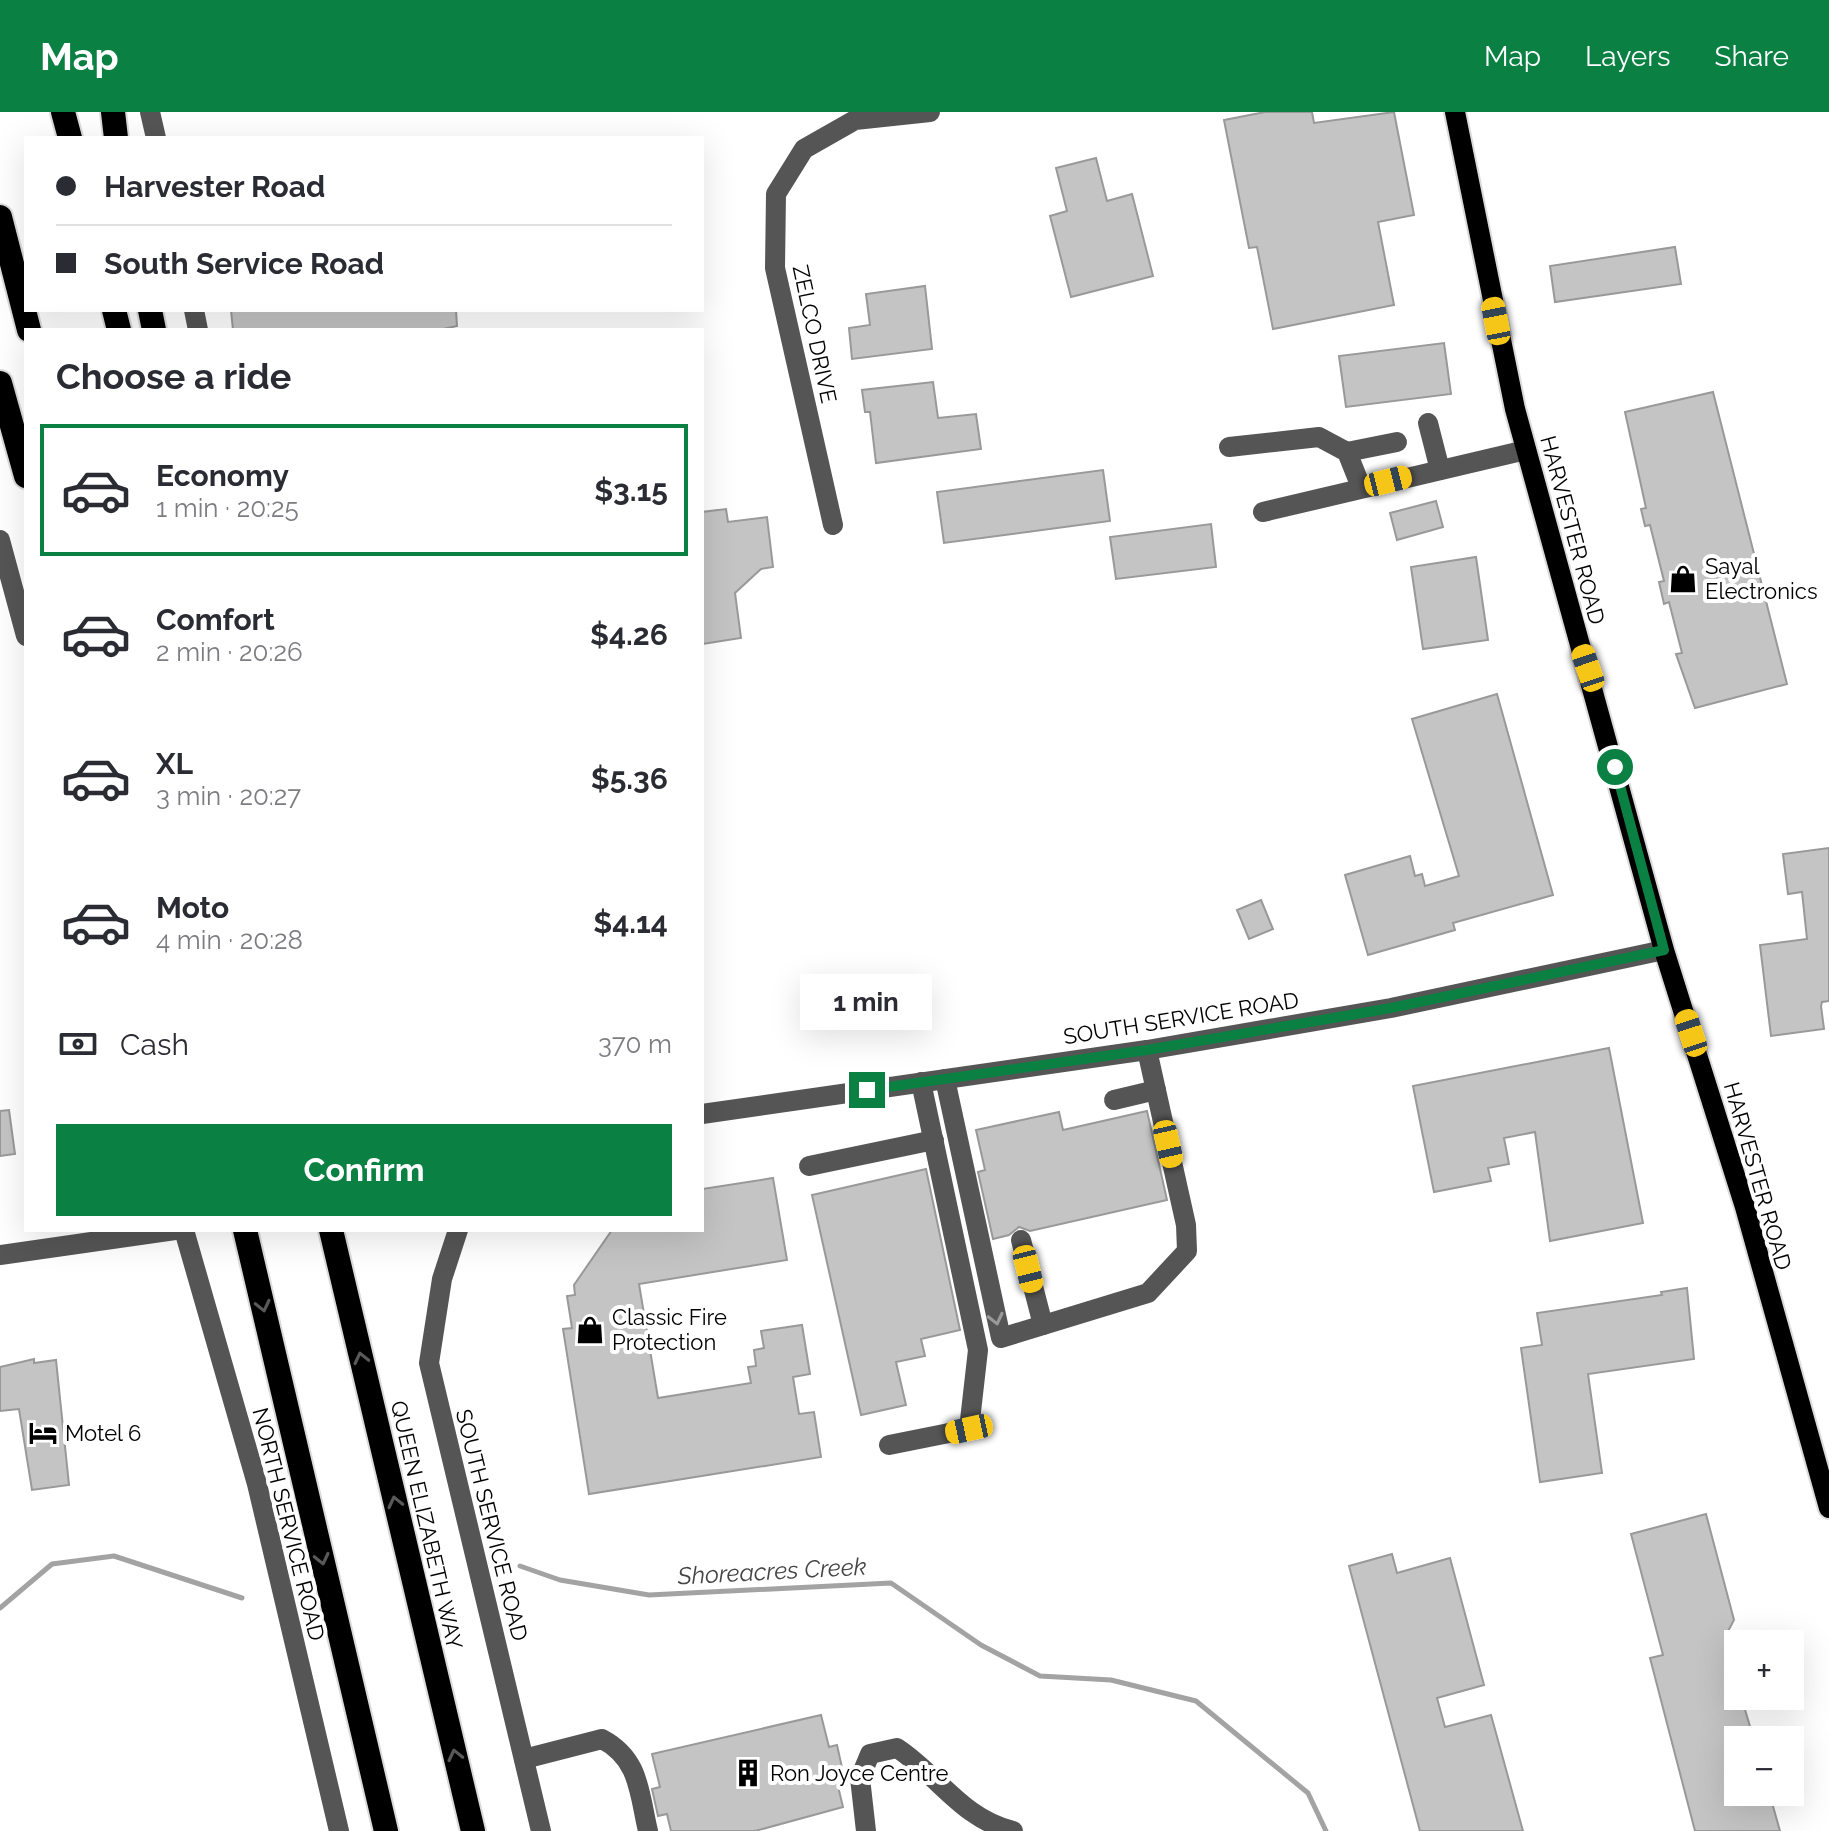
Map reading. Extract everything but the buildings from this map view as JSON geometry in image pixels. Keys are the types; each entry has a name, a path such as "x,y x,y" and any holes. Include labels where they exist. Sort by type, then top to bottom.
{"highway":[{"path":"63,112 69,136"},
{"path":"113,112 116,136"},
{"path":"0,217 24,311"},
{"path":"0,383 24,469"},
{"path":"245,1232 386,1831"},
{"name":"QUEEN ELIZABETH WAY","path":"331,1232 473,1831"}],"main road":[{"name":"HARVESTER ROAD","path":"1455,112 1526,450 1664,950 1745,1207 1829,1508"}],"street":[{"path":"150,112 156,136"},
{"name":"ZELCO DRIVE","path":"833,525 775,268 776,194 804,149 855,120 930,112"},
{"path":"1428,423 1440,470"},
{"path":"1229,447 1319,437 1347,452 1397,442"},
{"path":"1263,512 1526,450"},
{"path":"1347,452 1361,487"},
{"path":"0,540 5,580 24,631"},
{"name":"SOUTH SERVICE ROAD","path":"704,1114 1147,1050 1391,1008 1664,950"},
{"path":"945,1079 1001,1338 1148,1293 1187,1251 1180,1198 1147,1050"},
{"path":"889,1445 969,1429 978,1350 921,1082"},
{"path":"1114,1100 1156,1090"},
{"path":"809,1166 934,1140"},
{"path":"0,1255 166,1232"},
{"name":"NORTH SERVICE ROAD","path":"181,1232 257,1484 339,1831"},
{"name":"SOUTH SERVICE ROAD","path":"457,1232 442,1279 429,1363 541,1831"},
{"path":"1021,1240 1043,1325"},
{"path":"524,1759 602,1739 620,1748 632,1765 648,1831"},
{"path":"866,1831 860,1778 870,1754 897,1748 916,1760 950,1797 971,1813 994,1827 1013,1831"}],"waterway":[{"name":"Shoreacres Creek","path":"0,1608 52,1564 114,1556 242,1598"},
{"name":"Shoreacres Creek","path":"520,1566 560,1580 649,1595 891,1583 981,1645 1040,1676 1111,1680 1196,1701 1308,1793 1326,1831"}],"place":[{"name":"Sayal Electronics","path":"1683,579"},
{"name":"Classic Fire Protection","path":"590,1330"},
{"name":"Motel 6","path":"43,1433"},
{"name":"Ron Joyce Centre","path":"748,1773"}],"route":[{"path":"867,1090 1147,1050 1391,1008 1664,950 1615,767"}]}
